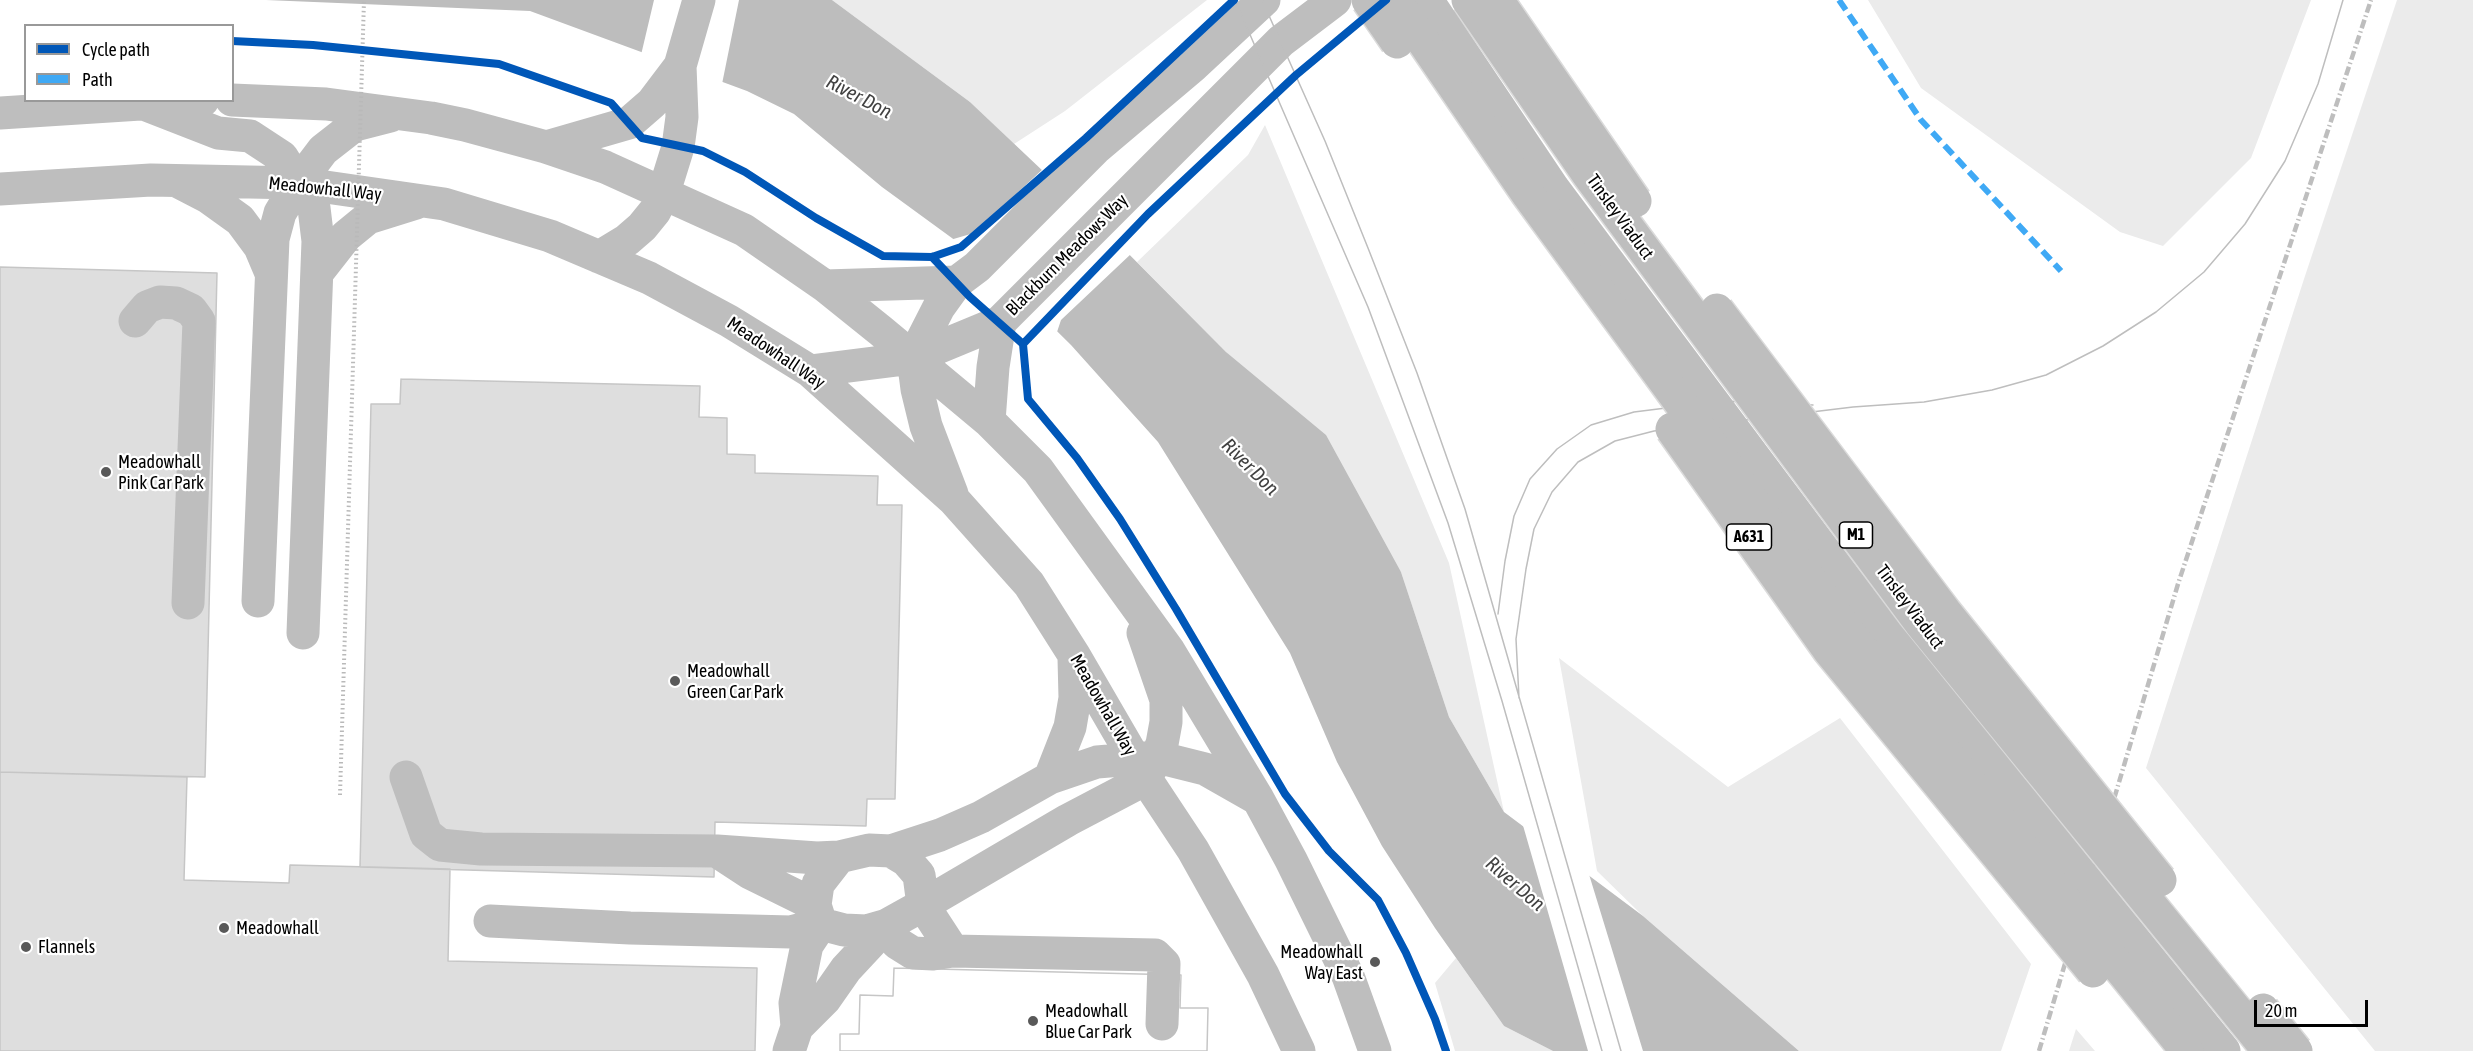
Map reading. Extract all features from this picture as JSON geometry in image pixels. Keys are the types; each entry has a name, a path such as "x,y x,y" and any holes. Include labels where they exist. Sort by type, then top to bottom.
{"main road":[{"path":"599,257 627,240 642,227 655,212 664,192 678,147 682,117 680,66 699,0"},
{"path":"954,500 926,426 913,358 939,307 967,275 1095,149 1192,67 1264,0"},
{"name":"Blackburn Meadows Way","path":"810,371 913,358 1010,311 1281,41 1335,0"},
{"name":"A631","path":"1368,0 1509,203 1829,650 2158,1051"},
{"path":"1395,0 1527,193 1855,641 2187,1051"},
{"path":"1427,0 1553,188 1887,635 2224,1051"},
{"name":"Tinsley Viaduct","path":"1468,0 1588,174 1920,622 2269,1051"},
{"name":"Tinsley Viaduct","path":"1497,0 1635,202 1945,612 2296,1051"},
{"path":"546,147 629,123 652,103 680,66"},
{"path":"234,100 326,104 465,124 605,167 664,192 744,230 825,286 989,421 1038,470 1169,651 1258,799 1291,860 1348,976 1375,1051"},
{"path":"0,113 141,102 218,133 250,136 282,157 314,208 318,242 303,633"},
{"path":"258,601 273,239 280,213 298,183 323,150 355,125 400,113"},
{"path":"175,180 208,197 240,220 260,247 272,275"},
{"name":"Meadowhall Way","path":"0,189 175,180 298,183 444,204 550,236 649,278 729,321 810,371 954,500 1029,584 1145,764 1263,975 1299,1051"},
{"path":"317,273 346,236 368,218 423,200"},
{"path":"825,286 967,275"},
{"path":"135,321 147,307 160,302 176,303 191,310 199,321 188,603"},
{"path":"989,421 993,367 1010,311"},
{"path":"717,851 844,930 866,931 887,925 1068,820 1145,764 1166,722 1166,700 1152,663 1136,608"},
{"path":"1050,778 1070,727 1075,698 1074,655"},
{"path":"406,777 426,834 440,845 481,849 717,851 817,858 839,857 869,849 891,851 940,835 981,817 1050,778 1097,762 1205,769 1258,799"},
{"path":"891,851 906,860 919,875 923,904 953,951"},
{"path":"793,1039 795,1003 807,945 818,915 818,884 839,857"},
{"path":"490,921 630,928 790,932 818,915"},
{"path":"887,925 897,943 913,953 933,954 953,951 1155,955 1164,964 1162,1024"},
{"path":"793,1039 846,969 887,925"}],"path":[{"path":"340,795 364,0"},
{"path":"348,49 371,51"}],"shaded area":[{"path":"832,0 1207,0 1065,111 1014,144 970,102"},
{"path":"1868,0 2311,0 2251,158 2163,246 2120,232 1921,88"},
{"path":"2397,0 2473,0 2473,1051 2375,1051 2146,768"},
{"path":"1265,125 1449,563 1504,812 1449,717 1401,572 1226,352 1137,262 1248,155"},
{"path":"1559,658 1728,787 1840,718 2031,964 2001,1051 1799,1051 1643,916 1597,871"},
{"path":"1456,958 1504,1026 1553,1051 1455,1051 1435,983"},
{"path":"2076,1029 2095,1051 2069,1051"}],"water":[{"name":"River Don","path":"266,0 832,0 970,102 1100,225 1226,352 1326,435 1401,572 1449,717 1504,812 1643,916 1799,1051 1553,1051 1504,1026 1435,928 1382,846 1337,762 1290,653 1158,442 1071,345 993,268 882,187 794,114 747,91 530,11"}],"pier":[{"path":"654,0 739,0 722,84 641,55"},
{"path":"1044,168 1132,253 1061,320 1056,335 991,270 950,240 974,233"},
{"path":"1522,822 1588,871 1643,1051 1588,1051"}],"building":[{"name":"Meadowhall Pink Car Park","path":"0,267 217,273 205,777 0,772"},
{"name":"Meadowhall Green Car Park","path":"401,379 700,386 699,417 727,418 727,454 755,455 755,473 878,476 877,505 902,505 895,799 867,799 866,826 715,822 714,877 360,867 371,404 400,404"},
{"name":"Meadowhall","path":"0,772 187,777 184,880 289,883 290,865 450,869 448,961 757,968 755,1051 0,1051"},
{"name":"Meadowhall Blue Car Park","path":"894,968 1181,975 1180,1008 1208,1008 1207,1051 840,1051 840,1034 859,1034 860,995 893,996"},
{"name":"Meadowhall Blue Car Park","path":"894,968 1181,975 1180,1008 1208,1008 1207,1051 840,1051 840,1034 859,1034 860,995 893,996"}],"tram line":[{"path":"1235,0 1368,307 1448,523 1502,701 1602,1051"},
{"path":"1262,0 1325,141 1368,248 1417,373 1465,509 1621,1051"},
{"path":"1519,698 1516,639 1534,529 1552,492 1578,462 1615,441 1654,431 1853,407 1924,402 1992,390 2046,375 2103,346 2156,312 2204,272 2245,224 2285,161 2318,84 2343,0"},
{"path":"1498,614 1514,516 1530,479 1557,449 1591,425 1634,412 1722,401 1813,405"}],"railway":[{"path":"2039,1051 2178,584 2371,0"}],"marked path":[{"path":"1839,0 1921,120 2061,271"}],"cycle path":[{"path":"234,41 313,45 499,64 611,103 642,138 703,151 745,172 816,218 883,256 932,257 961,247 1086,138 1234,0"},
{"path":"1023,344 1148,214 1296,75 1386,0"},
{"path":"932,257 970,297 1023,344 1028,399 1077,458 1120,519 1285,794 1329,851 1378,900 1406,953 1435,1019 1446,1051"}],"place":[{"name":"Meadowhall Pink Car Park","path":"106,472"},
{"name":"Meadowhall Green Car Park","path":"675,681"},
{"name":"Meadowhall","path":"224,928"},
{"name":"Flannels","path":"26,947"},
{"name":"Meadowhall Way East","path":"1375,962"},
{"name":"Meadowhall Blue Car Park","path":"1033,1021"}]}
